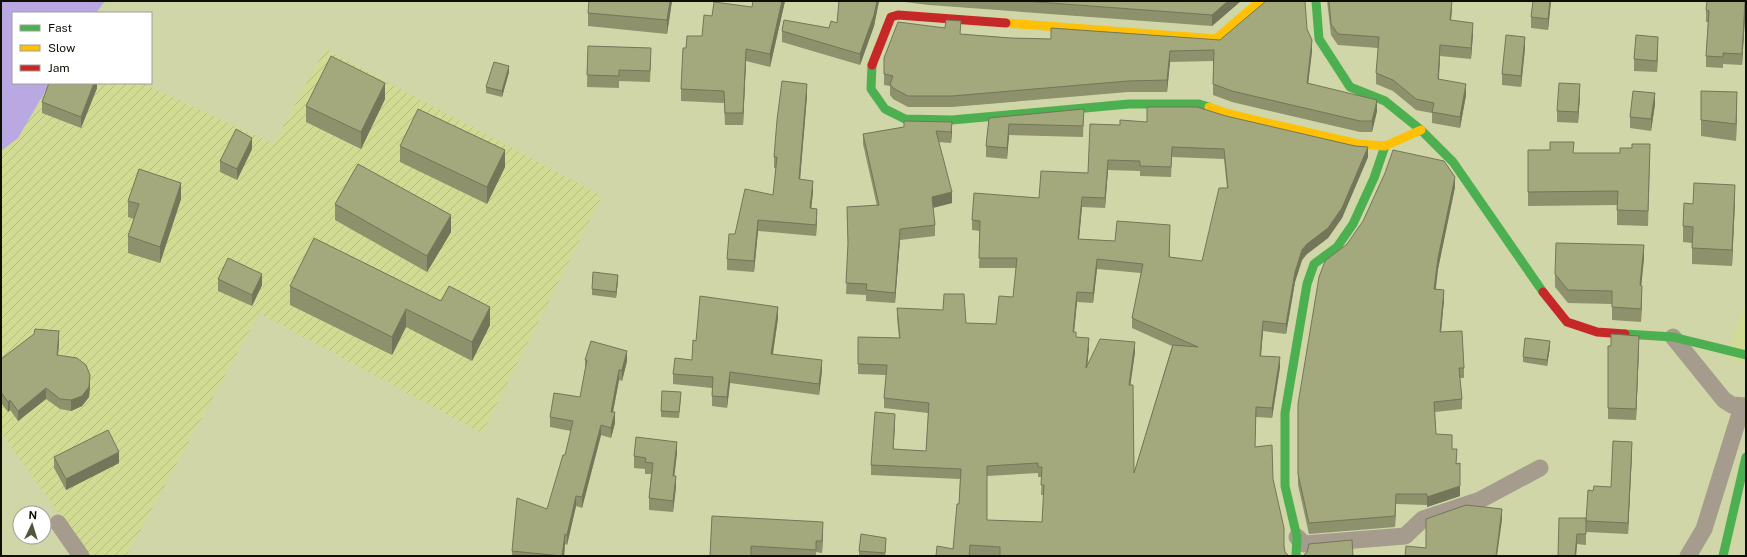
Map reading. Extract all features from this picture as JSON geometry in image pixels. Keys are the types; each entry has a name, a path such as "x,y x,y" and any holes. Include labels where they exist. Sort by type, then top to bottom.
{"street":[{"path":"1260,1 1216,39 898,15 891,17 887,24 872,66 871,89 885,109 905,119 952,120 1129,104 1199,104 1229,114 1286,129 1358,144 1385,146 1421,130"},
{"path":"1316,1 1319,38 1350,87 1385,101 1421,130 1453,162 1537,285 1567,322 1597,332 1673,337 1746,354"},
{"path":"1296,556 1297,537 1285,486 1285,413 1307,284 1314,264 1337,247 1353,224 1374,178 1385,146"},
{"path":"1673,337 1724,400 1732,405 1744,406 1704,528 1688,556"},
{"path":"1723,556 1746,457"},
{"path":"1297,537 1304,544 1405,536 1423,519 1480,500 1540,468"},
{"path":"58,523 81,556"}],"shaded area":[{"path":"1,1 105,1 97,12 12,12 12,84 49,84 18,138 1,151"},
{"path":"325,49 602,196 482,433 259,313 126,556 90,556 1,433 1,151 8,147 31,117 49,84 144,84 274,144"},
{"path":"1746,299 1746,364 1728,358"}],"building":[{"path":"589,1 670,1 667,20 588,13"},
{"path":"753,1 782,1 770,54 746,49 743,113 725,113 724,91 681,89 683,48 686,48 687,36 702,36 704,15 712,16 714,2 752,7"},
{"path":"839,1 877,1 874,15 860,54 782,31 784,20 829,28 831,21 837,23"},
{"path":"1024,1 1228,1 1212,15"},
{"path":"1266,1 1305,1 1307,29 1312,40 1307,83 1377,100 1372,121 1360,121 1232,91 1213,84 1214,50 1170,51 1167,80 1128,81 952,96 908,96 893,88 890,84 893,76 884,74 884,58 898,22 945,28 946,20 961,21 960,34 1011,38 1051,39 1051,28 1220,40"},
{"path":"1329,1 1452,1 1450,20 1473,23 1471,48 1440,45 1438,79 1466,84 1460,117 1432,112 1434,103 1416,99 1393,80 1376,73 1379,37 1338,34 1331,24"},
{"path":"1533,1 1550,1 1548,19 1531,17"},
{"path":"1707,1 1745,1 1742,54 1723,53 1723,57 1706,56 1709,11 1706,10"},
{"path":"1506,35 1525,37 1521,76 1502,74"},
{"path":"1636,35 1658,37 1657,61 1634,59"},
{"path":"588,46 651,48 650,71 619,70 619,76 587,75"},
{"path":"331,56 385,83 361,132 306,106"},
{"path":"494,62 509,66 502,91 486,87"},
{"path":"782,81 807,84 799,179 813,181 810,208 817,209 816,225 758,220 754,261 727,259 729,234 735,234 745,189 773,195 777,157 774,157"},
{"path":"1559,83 1580,84 1578,112 1557,111"},
{"path":"49,84 94,84 81,117 42,102"},
{"path":"1633,91 1655,93 1651,119 1630,117"},
{"path":"1701,91 1737,92 1736,124 1701,120"},
{"path":"1147,107 1197,107 1226,116 1355,146 1368,147 1342,208 1328,228 1307,244 1302,250 1295,272 1286,324 1263,321 1260,356 1280,357 1272,408 1256,407 1255,447 1272,445 1273,479 1284,528 1285,552 1289,556 1000,556 1000,547 970,545 969,556 936,556 937,546 953,549 957,504 959,504 961,469 871,465 875,412 895,414 893,449 926,451 929,403 884,398 887,365 858,364 858,337 900,338 897,308 943,310 944,294 964,294 966,323 996,324 999,296 1013,297 1017,258 979,258 980,221 972,220 974,193 1039,198 1041,171 1088,173 1090,124 1120,125 1120,120 1147,122","holes":["1172,147 1224,149 1228,188 1219,188 1202,261 1169,257 1170,225 1117,221 1115,241 1078,239 1082,197 1105,198 1108,160 1140,161 1140,166 1171,167","1097,259 1143,264 1132,318 1198,347 1173,345 1134,473 1133,385 1129,385 1135,342 1100,339 1086,368 1089,338 1076,337 1076,332 1073,332 1077,292 1093,293","1038,463 1038,467 1042,467 1041,485 1044,485 1042,522 987,520 987,466"]},
{"path":"418,109 505,150 487,187 400,146"},
{"path":"1084,109 1083,126 1009,124 1007,148 986,146 989,118"},
{"path":"904,121 952,122 951,132 936,131 952,192 932,197 935,225 900,229 895,293 866,290 867,284 846,283 848,243 847,207 879,205 863,134 904,127"},
{"path":"236,129 252,138 237,169 220,161"},
{"path":"1550,142 1574,142 1573,153 1620,153 1620,148 1632,148 1632,144 1650,144 1648,211 1617,210 1618,191 1528,192 1528,150 1550,150"},
{"path":"1393,150 1444,161 1455,177 1438,258 1434,289 1444,290 1440,332 1462,331 1464,368 1459,368 1462,399 1434,402 1436,434 1452,435 1452,449 1457,449 1456,464 1460,463 1460,486 1427,497 1427,494 1396,494 1395,516 1309,523 1298,474 1298,404 1319,277 1325,261 1347,244 1363,221 1385,173"},
{"path":"358,164 451,215 427,256 335,204"},
{"path":"139,169 181,183 160,247 128,236 139,204 128,201"},
{"path":"1694,183 1735,185 1732,250 1692,248 1693,227 1683,226 1684,203 1693,204"},
{"path":"314,238 441,301 449,286 490,307 472,342 406,309 392,337 290,286"},
{"path":"1556,243 1644,245 1640,285 1642,286 1641,309 1612,307 1612,291 1568,290 1555,274"},
{"path":"228,258 262,274 252,295 218,279"},
{"path":"593,272 618,275 616,292 592,289"},
{"path":"700,296 778,307 771,354 822,360 819,384 730,372 727,397 712,396 713,377 673,374 675,358 692,360 693,340 696,341"},
{"path":"35,329 59,331 57,355 77,358 86,365 90,375 89,387 82,396 71,400 60,399 46,388 18,411 10,400 8,402 1,392 1,359 34,334"},
{"path":"1611,334 1639,336 1636,409 1608,408 1608,346 1611,346"},
{"path":"1525,338 1550,341 1547,360 1523,357"},
{"path":"591,341 627,351 622,370 619,370 611,412 615,412 611,428 601,425 582,497 576,496 567,535 565,534 562,556 512,551 517,498 547,509 563,455 565,455 573,421 550,417 554,393 580,397 587,360 585,360"},
{"path":"662,391 681,392 679,412 661,411"},
{"path":"108,430 119,452 66,479 54,457"},
{"path":"636,437 677,442 673,476 676,476 673,501 649,498 653,463 645,462 646,458 634,456"},
{"path":"1613,441 1632,442 1628,523 1586,521 1588,490 1593,491 1594,486 1611,487"},
{"path":"1466,505 1502,509 1496,556 1405,556 1406,546 1426,548 1426,519"},
{"path":"712,516 823,522 822,541 816,541 816,550 751,546 751,556 710,556"},
{"path":"1559,518 1586,518 1586,534 1577,534 1575,556 1558,556"},
{"path":"861,534 886,538 885,553 859,551"},
{"path":"1352,540 1353,556 1303,556 1307,552 1309,544"}],"traffic: fast":[{"path":"1316,1 1319,39 1350,87 1385,101 1421,130 1453,162 1543,292"},
{"path":"872,65 871,89 885,109 905,119 952,120 1129,104 1199,104 1209,107"},
{"path":"1296,556 1297,537 1285,486 1285,413 1307,284 1314,264 1337,247 1353,224 1374,178 1385,146"},
{"path":"1625,334 1673,337 1746,355"},
{"path":"1723,556 1746,457"}],"traffic: slow":[{"path":"1006,23 1216,39 1260,1"},
{"path":"1209,107 1229,114 1358,144 1385,146 1421,130"}],"traffic: jam":[{"path":"872,65 891,17 898,15 1006,23"},
{"path":"1543,292 1567,322 1597,332 1625,334"}]}
